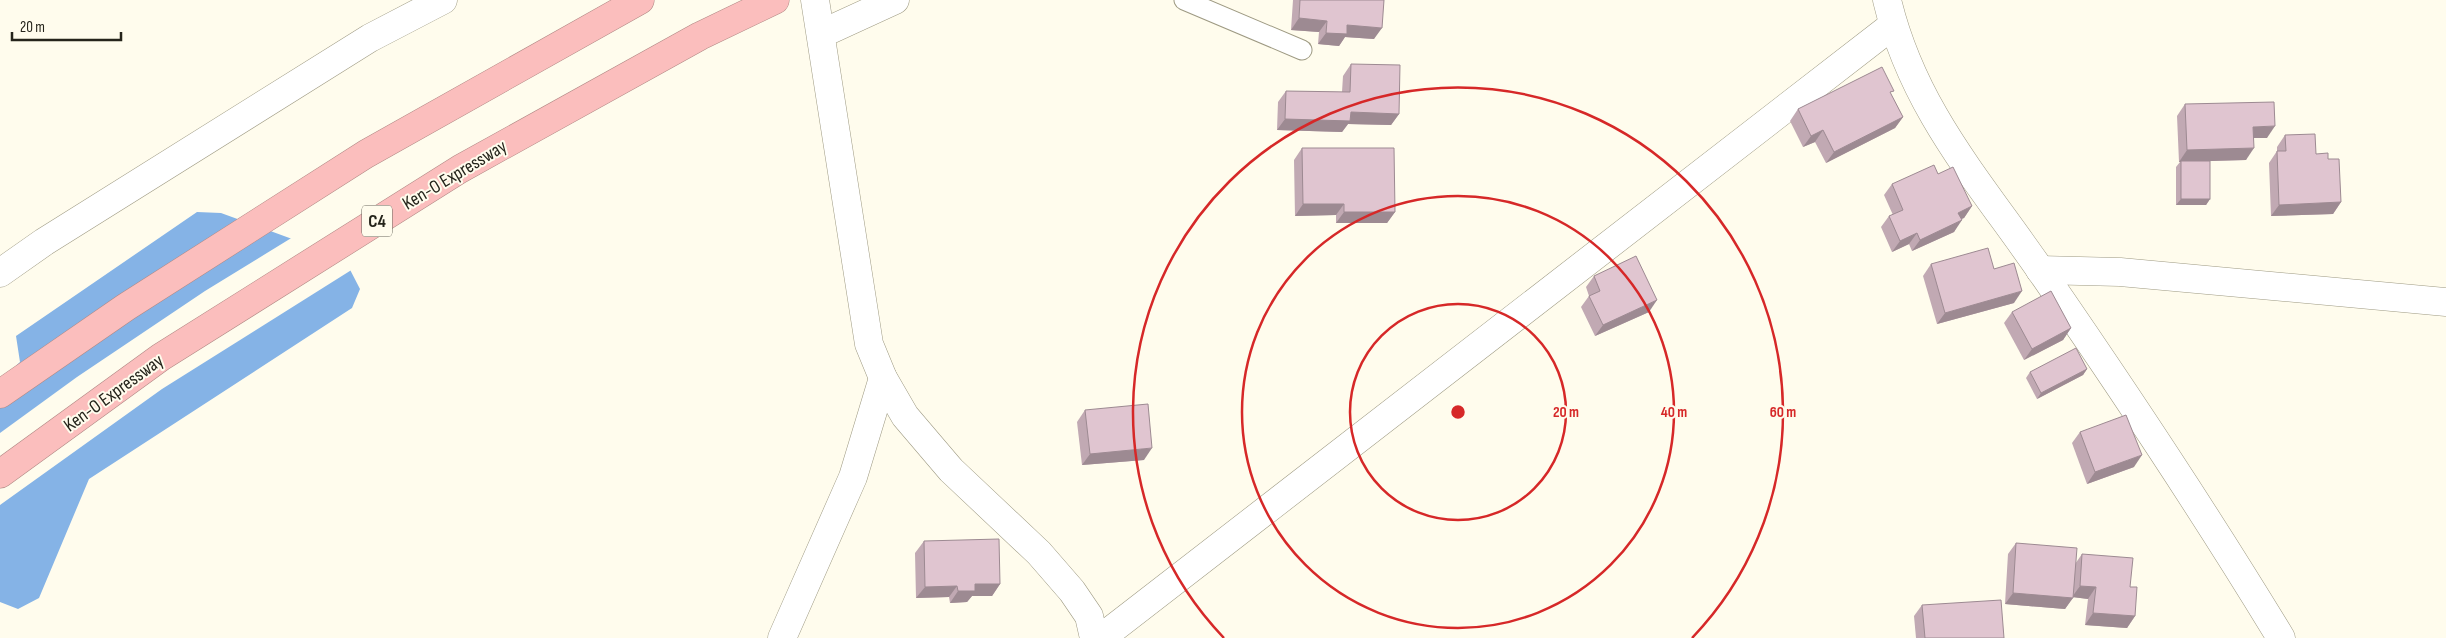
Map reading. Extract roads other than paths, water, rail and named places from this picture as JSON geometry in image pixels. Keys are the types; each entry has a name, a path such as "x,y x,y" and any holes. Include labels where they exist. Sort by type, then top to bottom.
{"highway":[{"path":"0,394 126,307 366,154 640,0"},
{"name":"Ken-O Expressway","path":"0,474 161,357 460,169 700,36 775,0"}],"street":[{"path":"0,273 44,242 370,38 443,0"},
{"path":"815,0 869,344 883,378 905,416 951,470 1039,553 1072,591 1089,616 1094,638"},
{"path":"821,34 895,0"},
{"path":"1101,638 1890,12 1914,80 1937,124 2040,270 2215,529 2281,638"},
{"path":"2040,270 2120,272 2446,302"},
{"path":"782,638 852,477 883,378"}],"lane":[{"path":"1184,0 1302,50"}],"water":[{"path":"197,212 221,213 344,258 360,289 352,308 89,479 39,598 18,609 0,602 0,381 20,362 16,336"}]}
